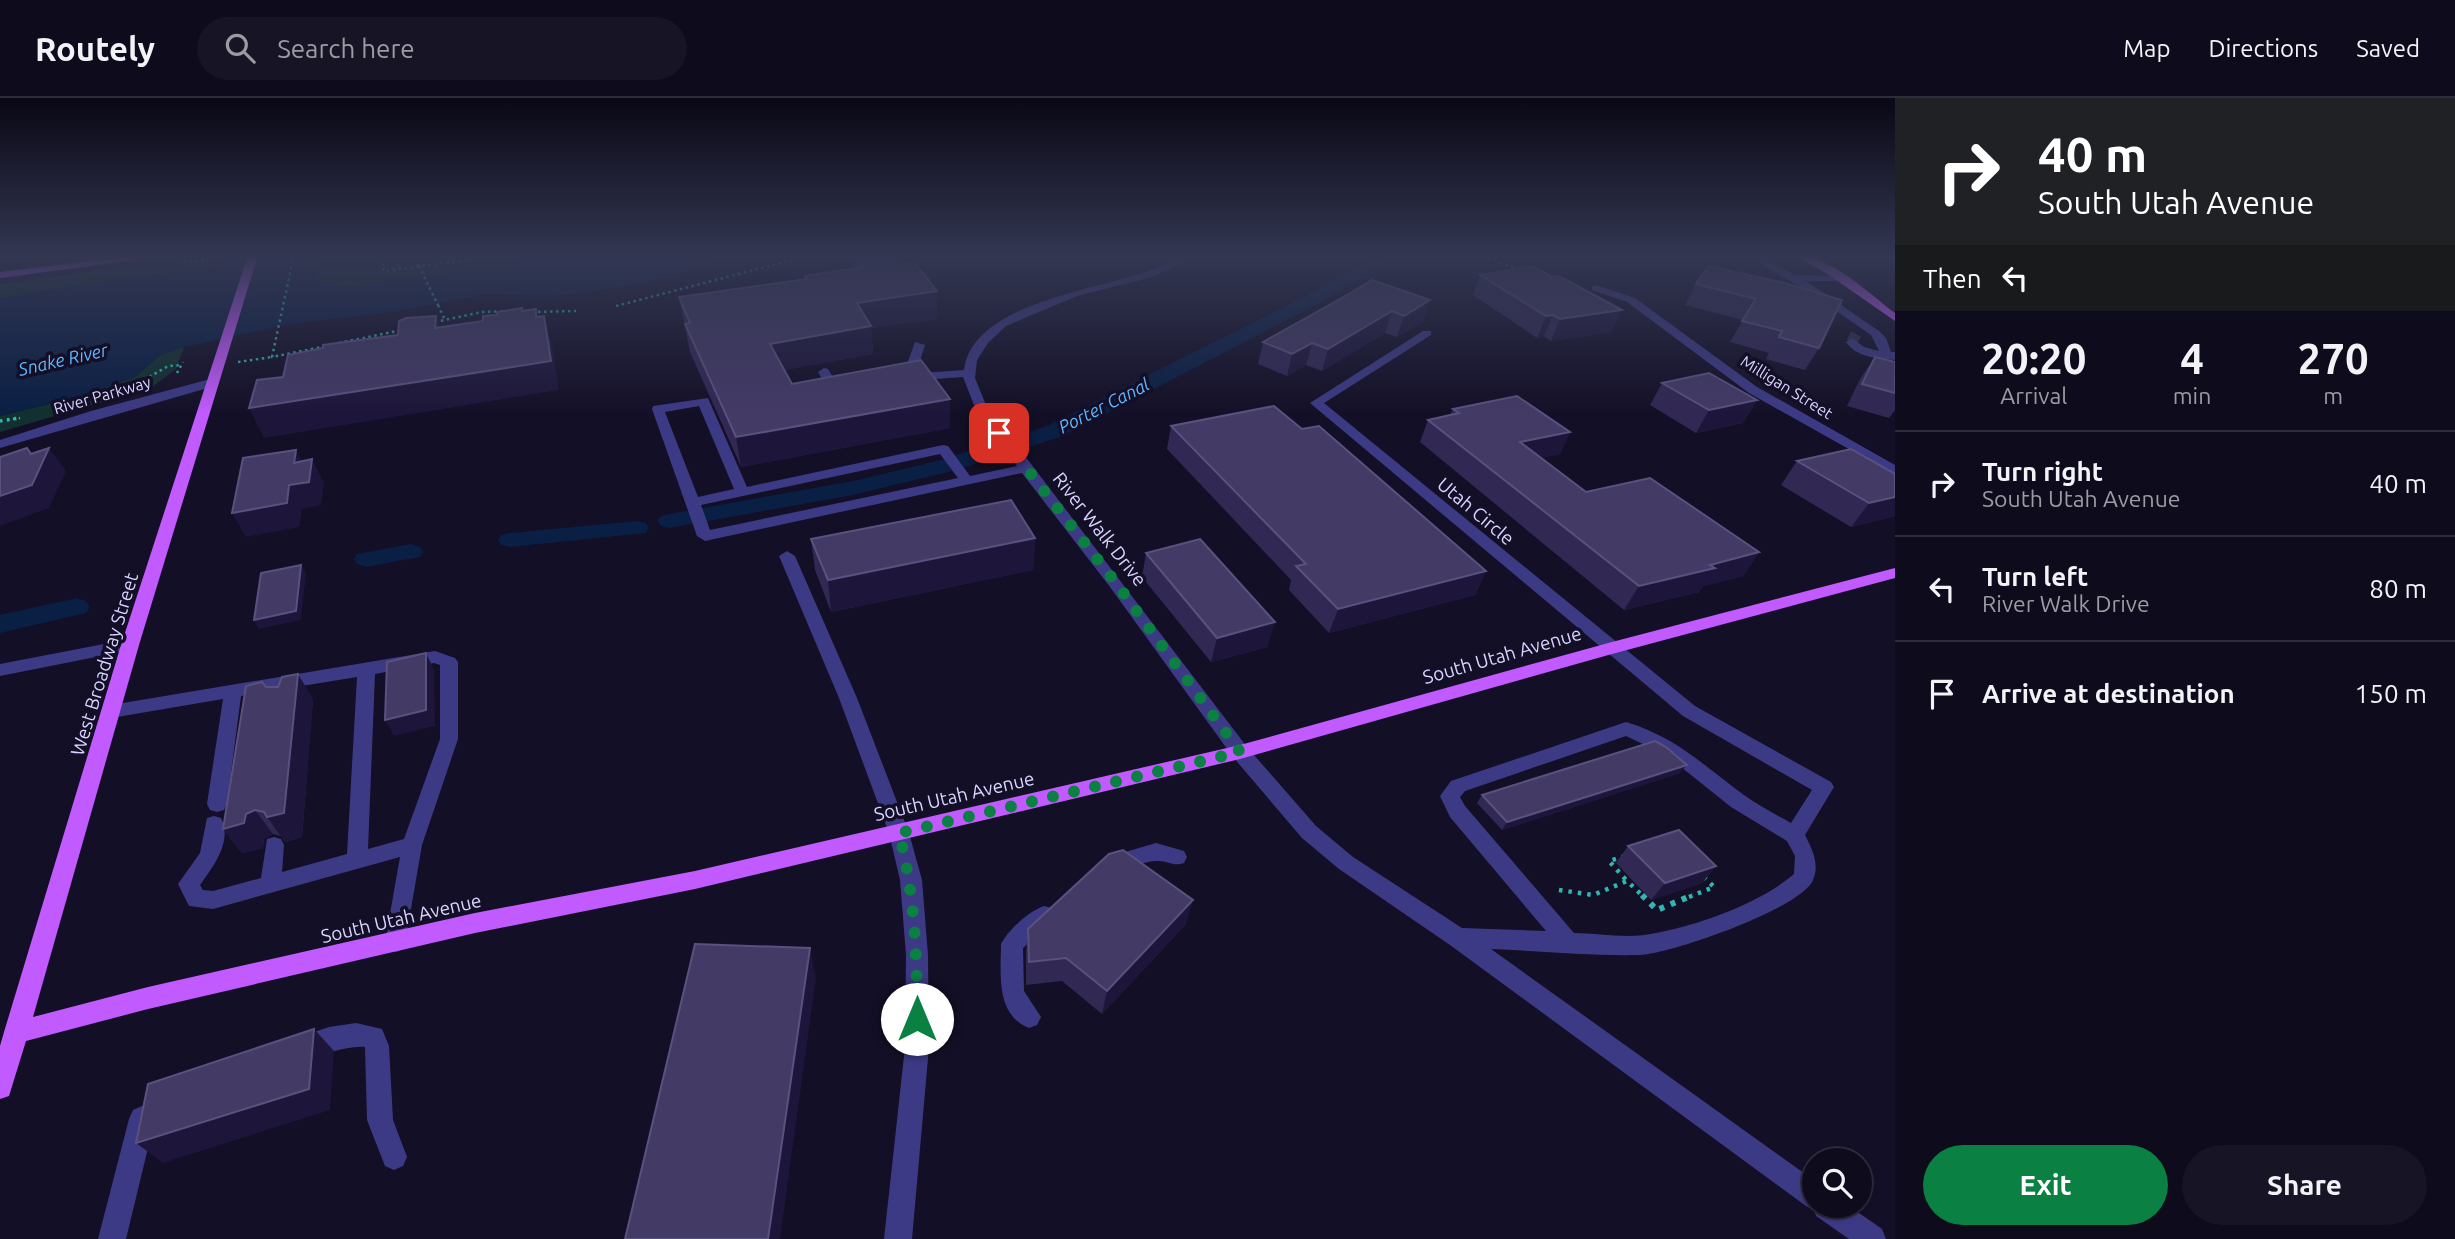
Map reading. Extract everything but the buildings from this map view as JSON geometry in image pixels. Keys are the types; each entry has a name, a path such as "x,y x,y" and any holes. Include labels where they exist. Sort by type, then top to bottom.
{"main road":[{"name":"West Broadway Street","path":"0,1087 8,1034 237,308"},
{"name":"South Utah Avenue","path":"8,1034 148,998 475,923 695,880 1240,752 1612,648 1895,573"}],"street":[{"path":"919,345 909,378 970,373 971,360 983,341 1002,324 1039,308"},
{"name":"Milligan Street","path":"1642,308 1754,390 1895,471"},
{"path":"1829,308 1858,334 1880,338 1890,356"},
{"name":"Utah Circle","path":"1427,333 1316,403 1689,711 1824,787 1794,835"},
{"path":"1858,334 1856,348 1890,356"},
{"path":"824,372 835,391 849,389"},
{"name":"River Walk Drive","path":"970,373 969,378 980,405 999,433 1124,594 1240,752 1309,832 1346,863 1458,938 1802,1188"},
{"name":"River Parkway","path":"0,444 96,414 214,382"},
{"path":"742,492 703,401 658,409 705,536 966,480 1023,464"},
{"path":"692,502 943,449 966,480"},
{"path":"787,556 839,677 899,833 911,880 917,955 917,1047 898,1239"},
{"path":"0,670 130,645"},
{"path":"111,711 435,657 449,662 449,739 412,845 396,942"},
{"path":"357,859 366,669"},
{"path":"288,704 290,680"},
{"path":"233,690 210,855 188,884 197,899 213,900 412,845"},
{"path":"1458,938 1643,945 1711,927 1783,897 1804,878 1805,856 1794,835 1739,801 1687,757 1650,735 1626,729 1458,786 1450,796 1457,811 1568,942"},
{"path":"271,884 274,845"},
{"path":"1094,869 1156,852 1177,857"},
{"path":"1029,1017 1012,994 1012,944 1063,897"},
{"path":"276,1056 340,1035 362,1034 374,1037 377,1046 380,1121 394,1157"},
{"path":"112,1239 143,1114 156,1098"},
{"path":"1843,1218 1872,1239"}],"path":[{"path":"282,308 270,357 406,329"},
{"path":"439,308 444,320"},
{"path":"425,324 482,312 516,311"},
{"path":"529,312 576,311"},
{"path":"1632,853 1609,861 1657,910 1714,887 1698,871"},
{"path":"1559,890 1593,895 1627,881"}],"green space":[{"path":"184,347 176,369 151,388 0,432 0,416 81,396 135,377 160,355"}],"water":[{"name":"Snake River","path":"0,308 412,308 289,324 184,347 160,355 135,377 81,396 0,416"}],"waterway":[{"name":"Porter Canal","path":"669,521 853,488 948,465 1055,431 1296,308"},
{"name":"Porter Canal","path":"510,540 637,528"},
{"name":"Porter Canal","path":"366,559 411,552"},
{"name":"Porter Canal","path":"0,624 77,607"}],"tunnel":[{"path":"1852,342 1856,334"}],"route":[{"path":"917,1019 917,955 911,880 899,833 1240,752 1116,583 999,433"}]}
